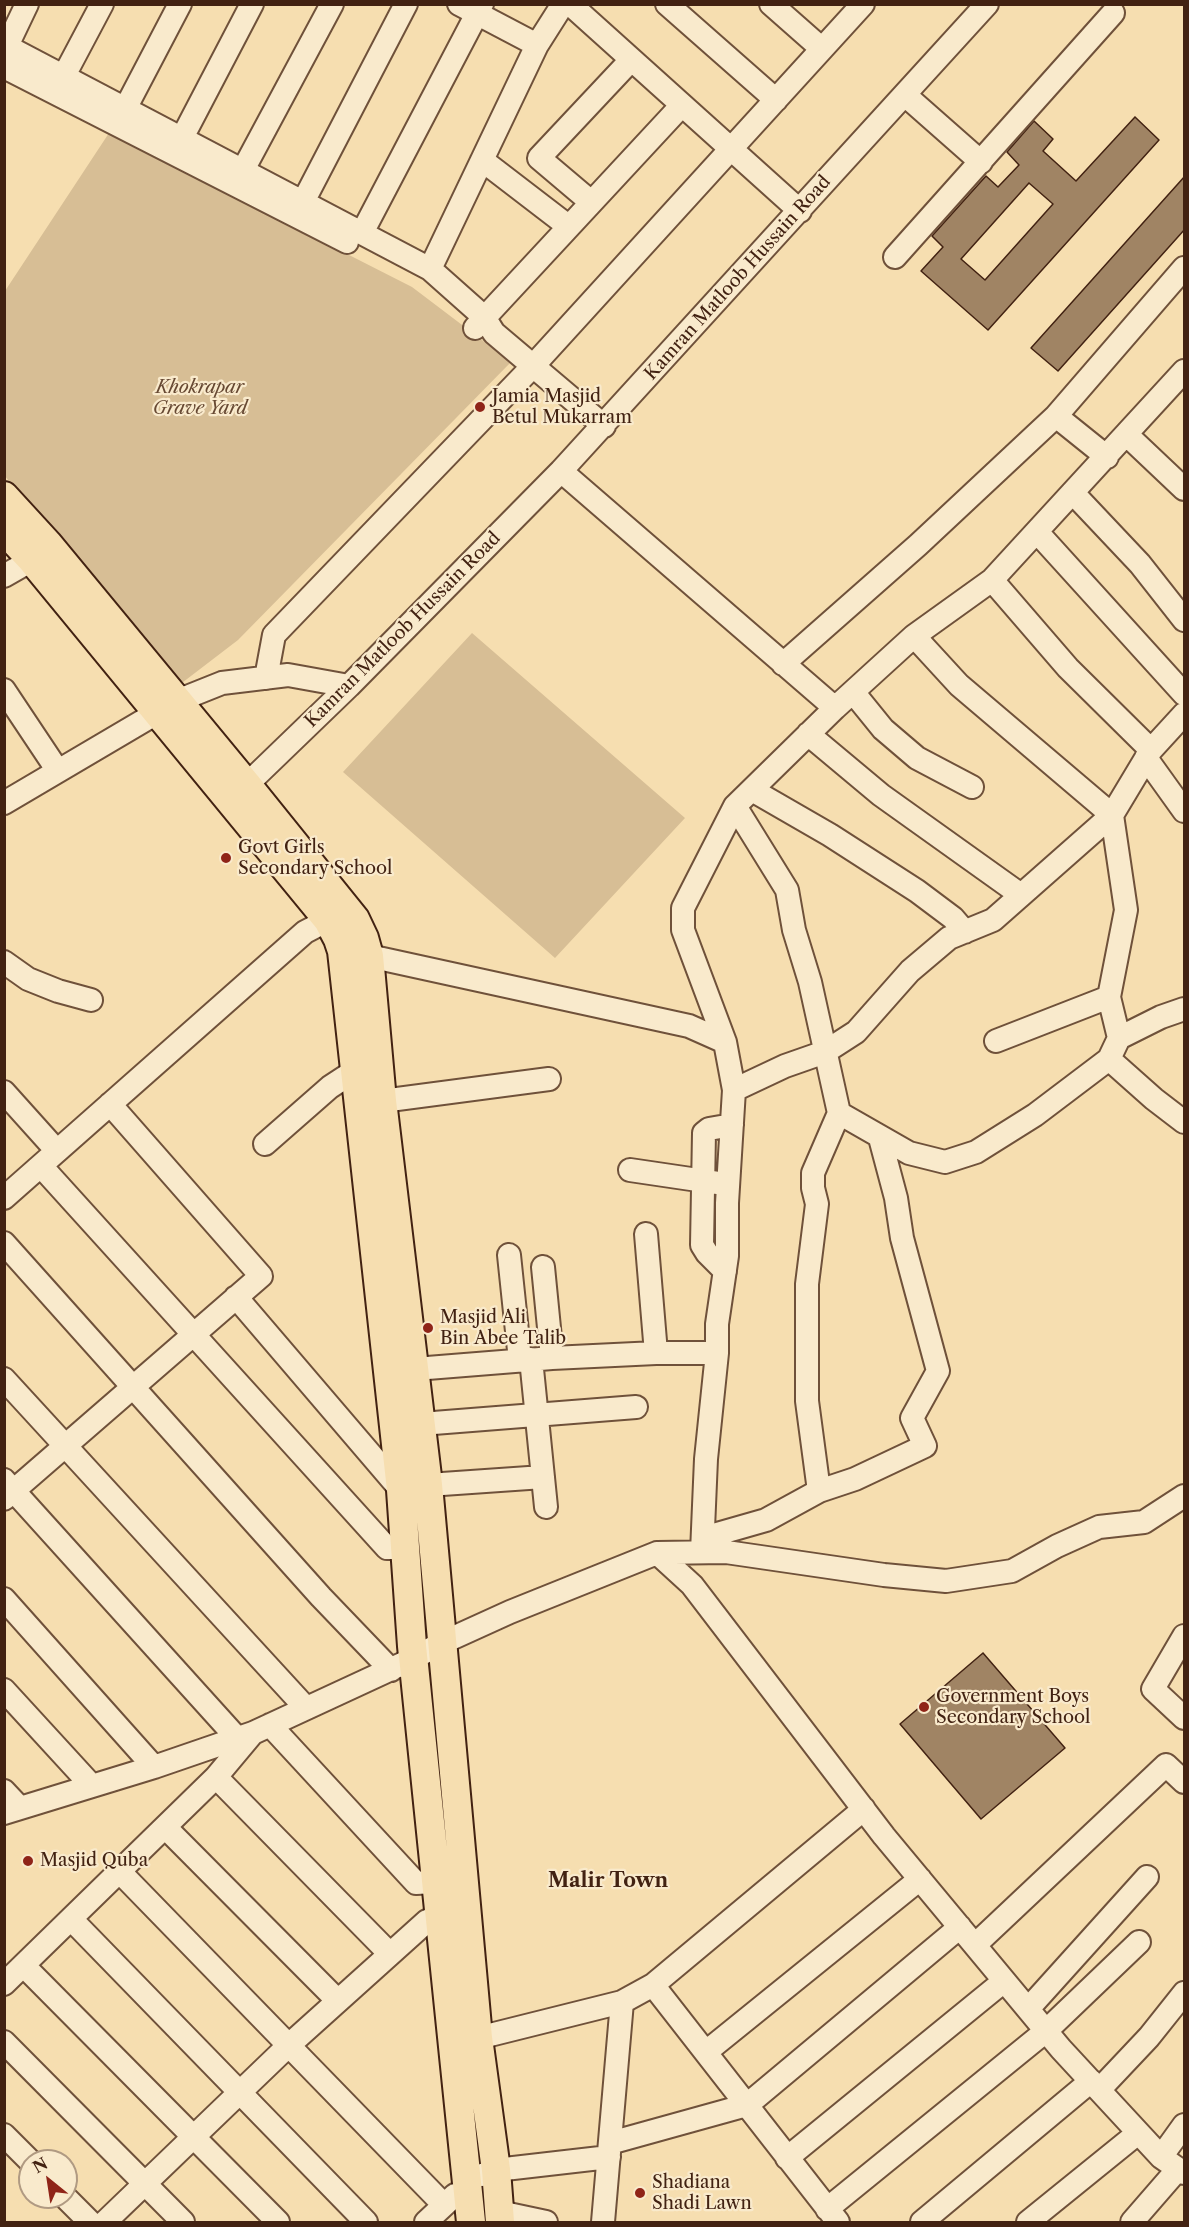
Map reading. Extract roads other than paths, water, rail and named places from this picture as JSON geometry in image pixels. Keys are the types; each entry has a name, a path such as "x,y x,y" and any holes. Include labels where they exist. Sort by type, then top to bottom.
{"main road":[{"path":"4,496 48,544 167,707"},
{"path":"4,530 167,707 239,793 355,919 364,938 369,956 382,1101 378,1173 414,1488 444,1642 478,2038 496,2170 499,2218"},
{"path":"239,793 327,920 342,951 356,1070 416,1369 421,1424 405,1548 402,1664 441,1915 471,2223"}],"street":[{"path":"27,4 5,53 59,85 416,276 484,326 604,426"},
{"path":"59,85 102,4"},
{"path":"125,109 180,4"},
{"path":"182,138 252,4"},
{"path":"243,170 332,4"},
{"path":"303,202 406,4"},
{"path":"430,269 537,45 563,4"},
{"path":"570,4 800,211"},
{"path":"667,4 776,100"},
{"path":"771,4 822,49"},
{"path":"266,678 274,635 532,366 863,4"},
{"name":"Kamran Matloob Hussain Road","path":"239,793 349,686 604,426 905,95 978,7"},
{"path":"362,233 473,8 537,45"},
{"path":"895,257 1113,13"},
{"path":"591,202 539,158 631,60"},
{"path":"59,85 125,109 430,269 484,326"},
{"path":"905,95 981,162"},
{"path":"484,326 568,226 681,105"},
{"path":"482,160 568,226"},
{"path":"783,664 918,545 1056,416 1185,268"},
{"path":"703,1545 706,1459 717,1353 717,1324 724,1271 734,1090 724,1042 683,930 683,908 735,806 835,708 914,636 992,580 1185,372"},
{"path":"1056,416 1107,457"},
{"path":"1127,435 1185,489"},
{"path":"561,471 835,708"},
{"path":"1073,493 1140,564 1185,620"},
{"path":"1037,532 1185,694"},
{"path":"4,576 32,560"},
{"path":"992,580 1068,668 1148,754 1185,811"},
{"path":"914,636 959,685 1112,815 1126,910 1109,997 1119,1038"},
{"path":"4,803 167,707 222,683 288,675 349,686"},
{"path":"4,690 58,771"},
{"path":"853,692 883,729 917,758 972,787"},
{"path":"734,1090 785,1066 825,1052 856,1032 917,964 949,938 993,920 1112,815 1148,754 1185,714"},
{"path":"808,734 881,795 1021,895"},
{"path":"752,790 917,891 953,918 965,932"},
{"path":"735,806 787,890 794,930 810,982 839,1113 813,1173 813,1188 817,1204 807,1284 807,1401 819,1491"},
{"path":"4,1198 305,932 327,920"},
{"path":"369,956 689,1026 724,1042"},
{"path":"4,962 28,980 91,1000"},
{"path":"996,1041 1109,997"},
{"path":"839,1113 909,1153 945,1162 976,1152 1035,1115 1109,1059 1119,1038 1161,1017 1185,1010"},
{"path":"1109,1059 1154,1100 1185,1122"},
{"path":"265,1144 330,1087 356,1070"},
{"path":"382,1101 549,1079"},
{"path":"4,1092 49,1158 193,1334 387,1548 405,1548"},
{"path":"110,1104 261,1276 65,1445 8,1490 253,1732 416,1883 435,1881"},
{"path":"724,1271 702,1245 704,1133 709,1129 732,1125"},
{"path":"4,1791 12,1811 154,1767 253,1732 510,1612 657,1553 703,1545 766,1520 819,1491 855,1479 925,1446 912,1418 938,1371 902,1238 896,1198 880,1138"},
{"path":"630,1170 728,1184"},
{"path":"646,1234 656,1353"},
{"path":"4,1243 313,1588 402,1664"},
{"path":"508,1256 534,1359"},
{"path":"543,1267 534,1359 546,1507"},
{"path":"236,1297 414,1488 543,1477"},
{"path":"416,1369 534,1359 656,1353 717,1353"},
{"path":"4,1379 306,1708"},
{"path":"421,1424 636,1407"},
{"path":"703,1545 726,1552 884,1575 946,1581 1012,1571 1057,1546 1099,1527 1144,1522 1184,1498"},
{"path":"657,1553 692,1585 864,1809 1046,2031 1138,2133 1174,2166"},
{"path":"4,1599 154,1767"},
{"path":"1185,1636 1153,1689 1185,1718"},
{"path":"4,1690 92,1786"},
{"path":"4,1984 216,1777 253,1732"},
{"path":"975,1945 1166,1765 1185,1782"},
{"path":"216,1777 390,1954"},
{"path":"478,2038 622,2002 653,1985 864,1809"},
{"path":"165,1827 338,2001"},
{"path":"120,1872 444,2205"},
{"path":"1028,2009 1147,1877"},
{"path":"706,2052 920,1879"},
{"path":"105,2223 288,2046 427,1921 441,1915"},
{"path":"71,1919 366,2223"},
{"path":"426,2223 468,2183 482,2175 496,2170 609,2150 747,2105 960,1928"},
{"path":"653,1985 833,2216 1046,2031 1139,1942"},
{"path":"24,1966 278,2223"},
{"path":"787,2158 1004,1981"},
{"path":"922,2223 1095,2086 1149,2037 1185,1993"},
{"path":"603,2223 622,2002"},
{"path":"4,2042 183,2223"},
{"path":"1132,2223 1174,2166 1185,2125"},
{"path":"1028,2223 1138,2133"},
{"path":"4,2135 18,2149"},
{"path":"77,2209 90,2223"},
{"path":"499,2218 546,2223"}],"place":[{"name":"Jamia Masjid Betul Mukarram","path":"480,407"},
{"name":"Govt Girls Secondary School","path":"226,858"},
{"name":"Masjid Ali Bin Abee Talib","path":"428,1328"},
{"name":"Government Boys Secondary School","path":"924,1707"},
{"name":"Masjid Quba","path":"28,1861"},
{"name":"Shadiana Shadi Lawn","path":"640,2193"}],"district":[{"name":"Malir Town","path":"608,1881"}],"park label":[{"name":"Khokrapar Grave Yard","path":"200,398"}]}
